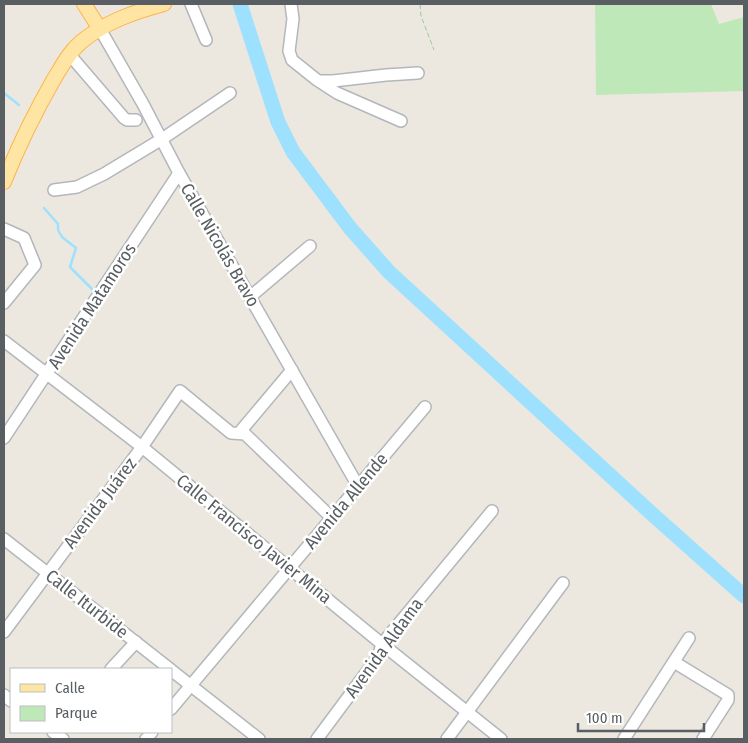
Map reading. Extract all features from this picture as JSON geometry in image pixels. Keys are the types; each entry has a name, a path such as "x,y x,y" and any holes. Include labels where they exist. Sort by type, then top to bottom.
{"main road":[{"name":"Calle Nicolás Bravo","path":"84,4 100,29"},
{"path":"4,182 6,168 69,54 80,42 130,8 164,4"}],"street":[{"path":"191,4 206,40"},
{"path":"291,4 293,19 289,46 292,60 337,93 402,121"},
{"name":"Calle Nicolás Bravo","path":"100,29 143,104 179,173 358,486"},
{"path":"69,54 124,118 136,120"},
{"path":"317,80 332,81 386,74 418,73"},
{"path":"54,190 77,187 104,174 162,139 230,93"},
{"name":"Avenida Matamoros","path":"4,438 179,173"},
{"path":"4,229 24,238 35,265 4,304"},
{"path":"250,296 310,246"},
{"name":"Calle Francisco Javier Mina","path":"4,341 142,447 501,739"},
{"path":"292,370 239,432 245,434 332,518"},
{"name":"Avenida Juárez","path":"4,632 142,447 180,391 231,433 239,432"},
{"name":"Avenida Allende","path":"172,708 425,407"},
{"name":"Avenida Aldama","path":"317,739 378,657 382,644 492,511"},
{"name":"Calle Iturbide","path":"4,539 168,668"},
{"path":"447,739 468,714 563,583"},
{"path":"624,739 689,638"},
{"path":"112,668 136,642"},
{"path":"674,662 728,695 728,700 703,739"},
{"name":"Calle Iturbide","path":"172,671 259,739"}],"path":[{"path":"420,4 421,16 434,50"}],"green space":[{"path":"595,4 711,4 719,24 744,17 744,91 596,95"}],"waterway":[{"path":"240,4 278,122 293,152 350,228 389,272 744,596"},
{"path":"4,93 19,105"},
{"path":"44,208 58,224 58,230 62,237 76,248 70,267 93,290"}]}
